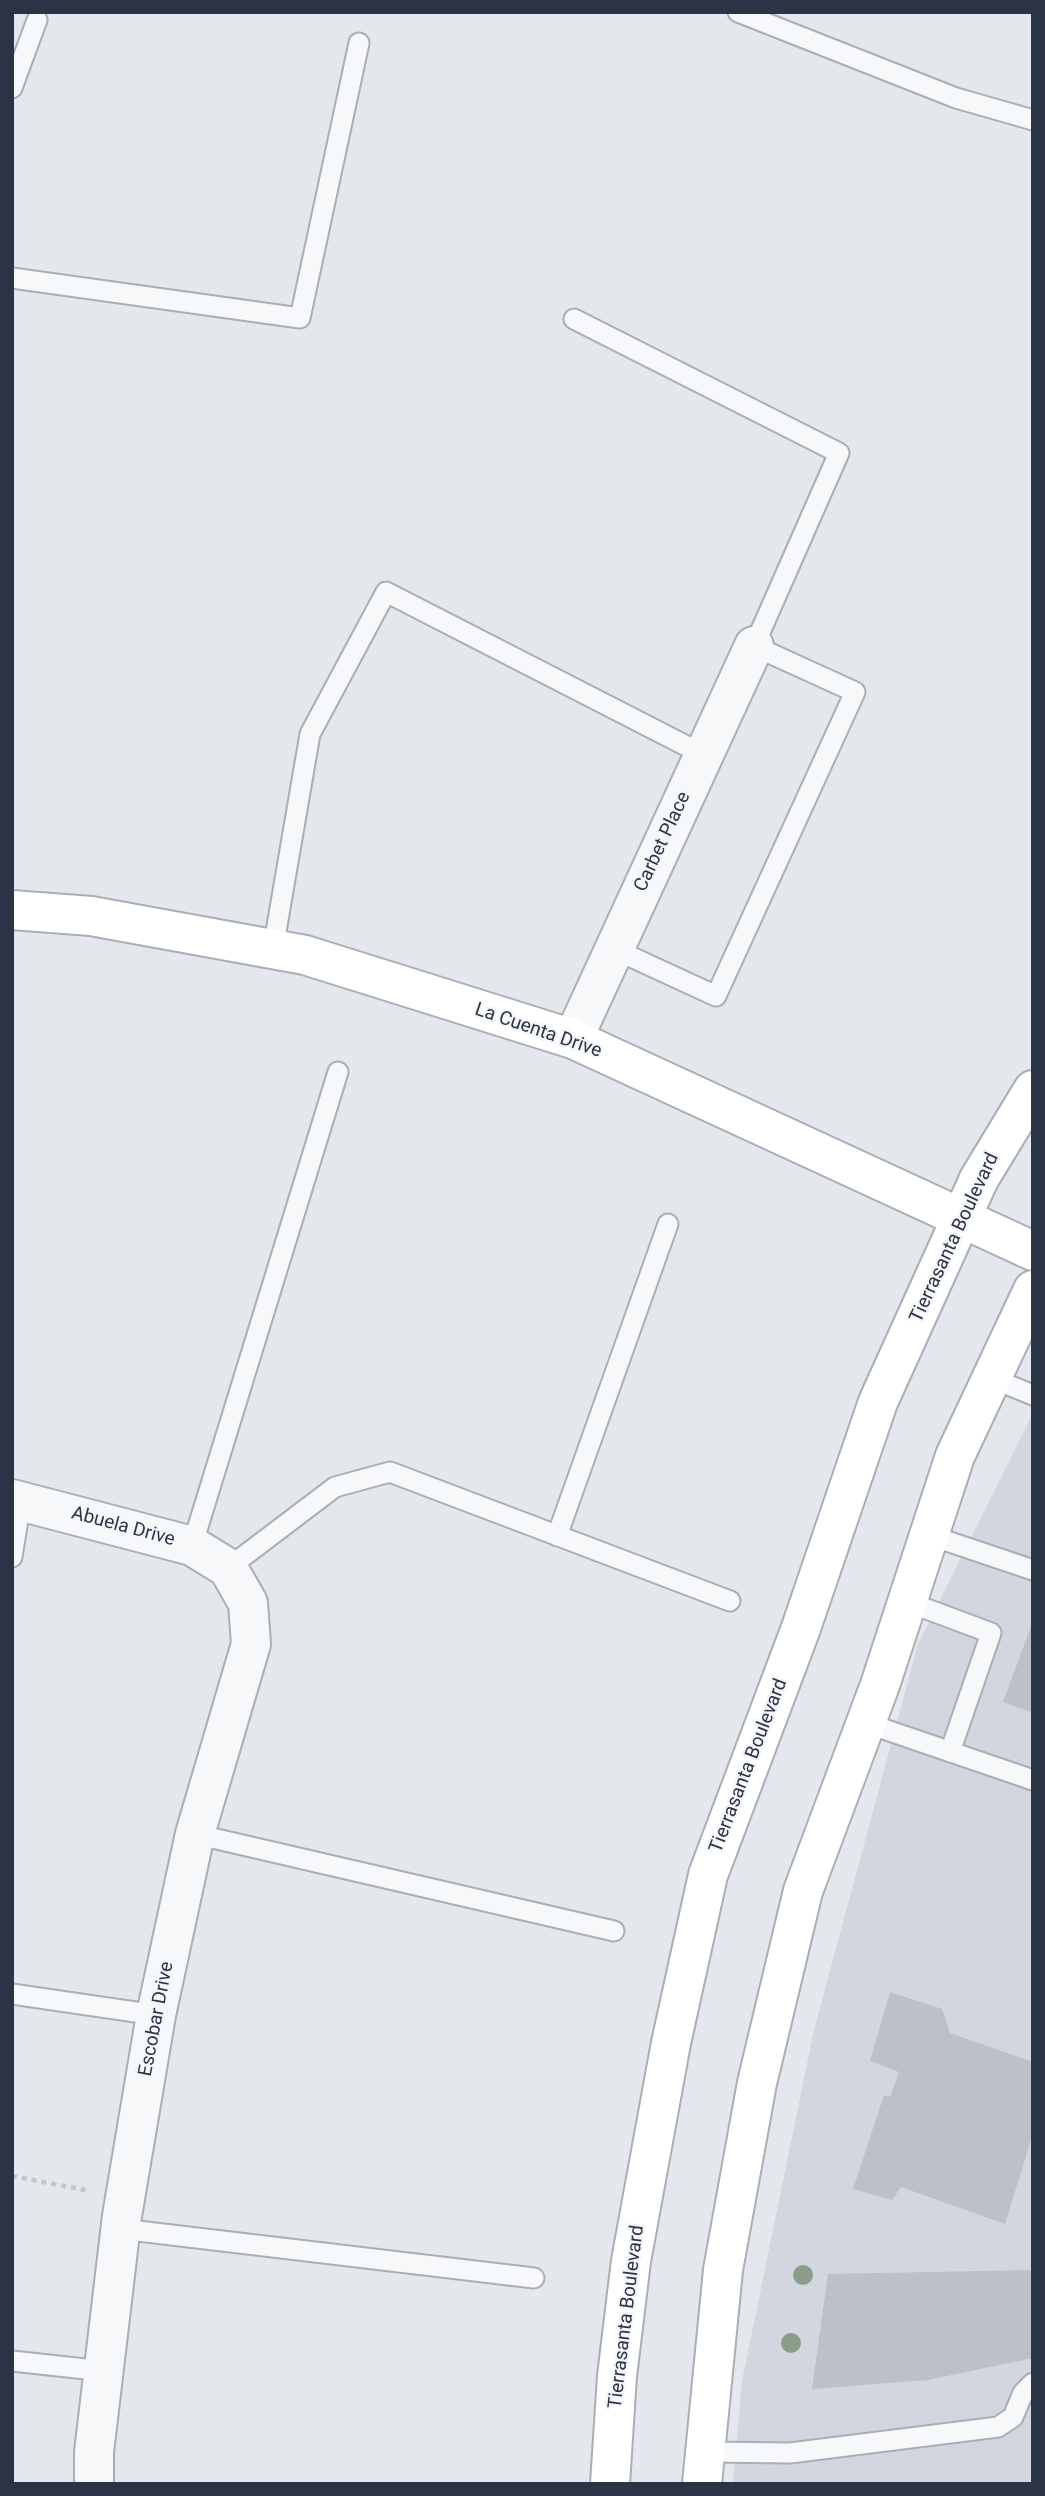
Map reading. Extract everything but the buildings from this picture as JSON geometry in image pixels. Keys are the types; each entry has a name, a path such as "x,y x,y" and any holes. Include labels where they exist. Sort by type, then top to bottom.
{"main road":[{"name":"La Cuenta Drive","path":"12,909 91,916 305,955 573,1039 1033,1251"},
{"name":"Tierrasanta Boulevard","path":"610,2484 617,2376 631,2261 671,2043 708,1875 801,1628 878,1402 979,1179 1033,1090"},
{"path":"704,2468 723,2270 757,2083 803,1891 866,1723 955,1456 1033,1290"}],"street":[{"name":"Carbet Place","path":"573,1039 754,646"},
{"name":"Abuela Drive","path":"17,1500 192,1546 228,1568"},
{"name":"Escobar Drive","path":"94,2484 94,2452 123,2212 156,2015 195,1834 251,1644 248,1603 228,1568"}],"lane":[{"path":"738,12 956,98 1033,120"},
{"path":"12,88 37,20"},
{"path":"12,278 300,318 359,43"},
{"path":"574,319 839,453 754,646 855,692 716,996 614,949"},
{"path":"273,949 310,734 386,592 704,755"},
{"path":"192,1546 338,1072"},
{"path":"557,1536 668,1224"},
{"path":"991,1378 1033,1395"},
{"path":"228,1568 335,1487 390,1472 730,1601"},
{"path":"12,1557 17,1500"},
{"path":"929,1535 1033,1570"},
{"path":"908,1602 991,1633 950,1752"},
{"path":"866,1723 1033,1780"},
{"path":"195,1834 614,1931"},
{"path":"12,1994 156,2015"},
{"path":"123,2212 534,2278"},
{"path":"12,2361 104,2371"},
{"path":"704,2468 790,2453 998,2427 1013,2417 1023,2393 1033,2383"}],"path":[{"path":"12,2176 72,2189 123,2212"}],"shaded area":[{"path":"1033,1413 1033,2484 733,2484 742,2381 814,2030 918,1644"}]}
